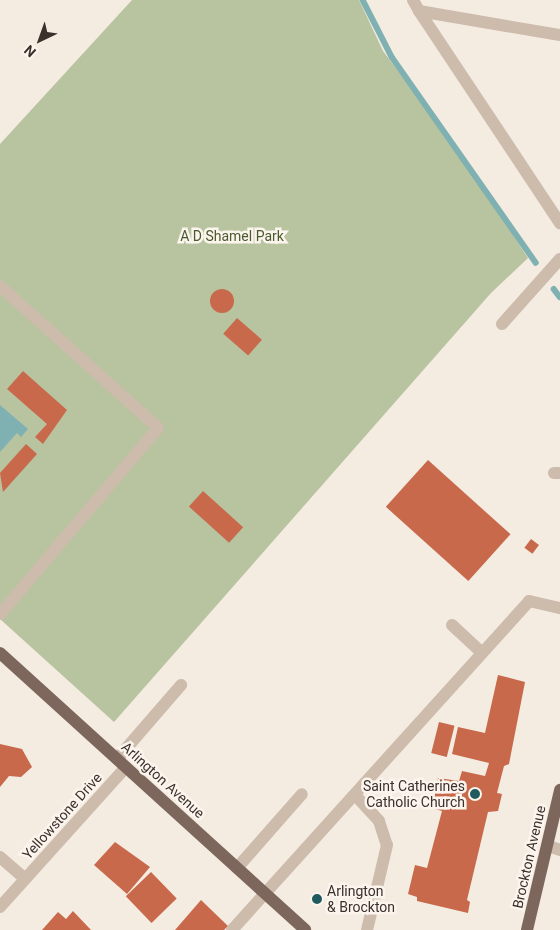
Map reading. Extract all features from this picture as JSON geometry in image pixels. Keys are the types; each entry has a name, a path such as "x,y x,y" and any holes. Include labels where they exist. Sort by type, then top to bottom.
{"main road":[{"name":"Arlington Avenue","path":"0,653 305,930"},
{"name":"Brockton Avenue","path":"526,930 554,848 560,790"}],"street":[{"path":"416,6 560,36"},
{"path":"416,6 560,223"},
{"path":"502,324 560,259"},
{"path":"0,286 158,428 0,614"},
{"path":"232,930 266,895 529,601 560,608"},
{"path":"452,625 482,653"},
{"name":"Yellowstone Drive","path":"0,907 122,763 181,685"},
{"path":"237,868 302,794"},
{"path":"355,795 379,821 387,846 368,930"},
{"path":"0,857 25,879"}],"green space":[{"name":"A D Shamel Park","path":"132,0 359,0 383,51 456,148 528,258 491,293 114,722 0,619 0,144"}],"water":[{"path":"0,405 28,429 21,437 17,433 0,452"}],"building":[{"path":"222,289 227,290 233,296 233,306 227,312 222,313 217,312 211,306 210,301 211,296 217,290"},
{"path":"237,318 262,340 248,355 223,334"},
{"path":"23,371 67,410 43,444 35,437 47,424 7,389"},
{"path":"26,444 37,454 3,492 0,473"},
{"path":"428,460 510,534 468,581 386,507"},
{"path":"203,491 243,527 229,543 189,507"},
{"path":"531,539 539,545 532,554 524,548"},
{"path":"498,675 525,682 509,764 504,766 497,793 502,794 498,811 488,812 467,900 470,902 468,913 417,901 417,897 408,894 415,865 427,868 442,811 435,809 434,799 438,778 459,781 462,771 485,776 489,763 452,754 458,727 485,733"},
{"path":"439,722 455,726 447,757 431,753"},
{"path":"0,744 22,749 32,767 21,777 9,776 0,787"},
{"path":"115,842 150,867 127,894 94,865"},
{"path":"151,872 177,899 152,923 126,896"},
{"path":"201,900 228,926 224,930 175,930"},
{"path":"73,911 91,930 42,930 58,912 66,919"}],"waterway":[{"path":"363,0 392,57 536,263"},
{"path":"554,289 560,297"}],"place":[{"name":"Saint Catherines Catholic Church","path":"475,794"},
{"name":"Arlington & Brockton","path":"317,899"}]}
